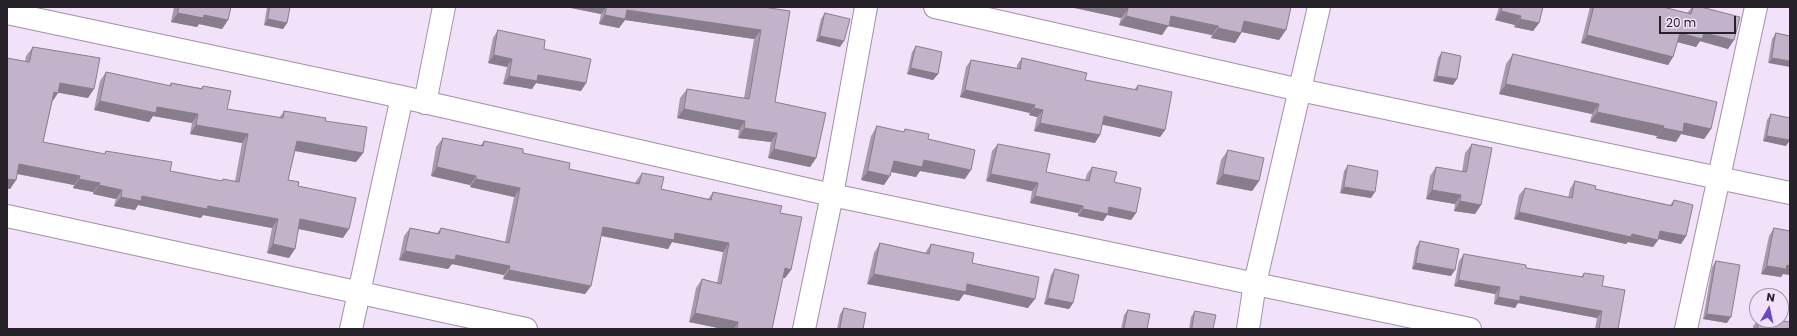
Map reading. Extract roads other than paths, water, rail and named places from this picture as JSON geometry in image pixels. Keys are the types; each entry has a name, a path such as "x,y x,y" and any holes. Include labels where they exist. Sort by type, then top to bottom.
{"street":[{"path":"425,103 444,7"},
{"path":"804,329 832,195 866,7"},
{"path":"935,7 1300,90 1790,193"},
{"path":"1248,329 1255,283 1319,7"},
{"path":"1686,329 1756,7"},
{"path":"7,13 402,97 832,195 1470,329"},
{"path":"351,329 402,97"},
{"path":"7,216 526,329"}]}
